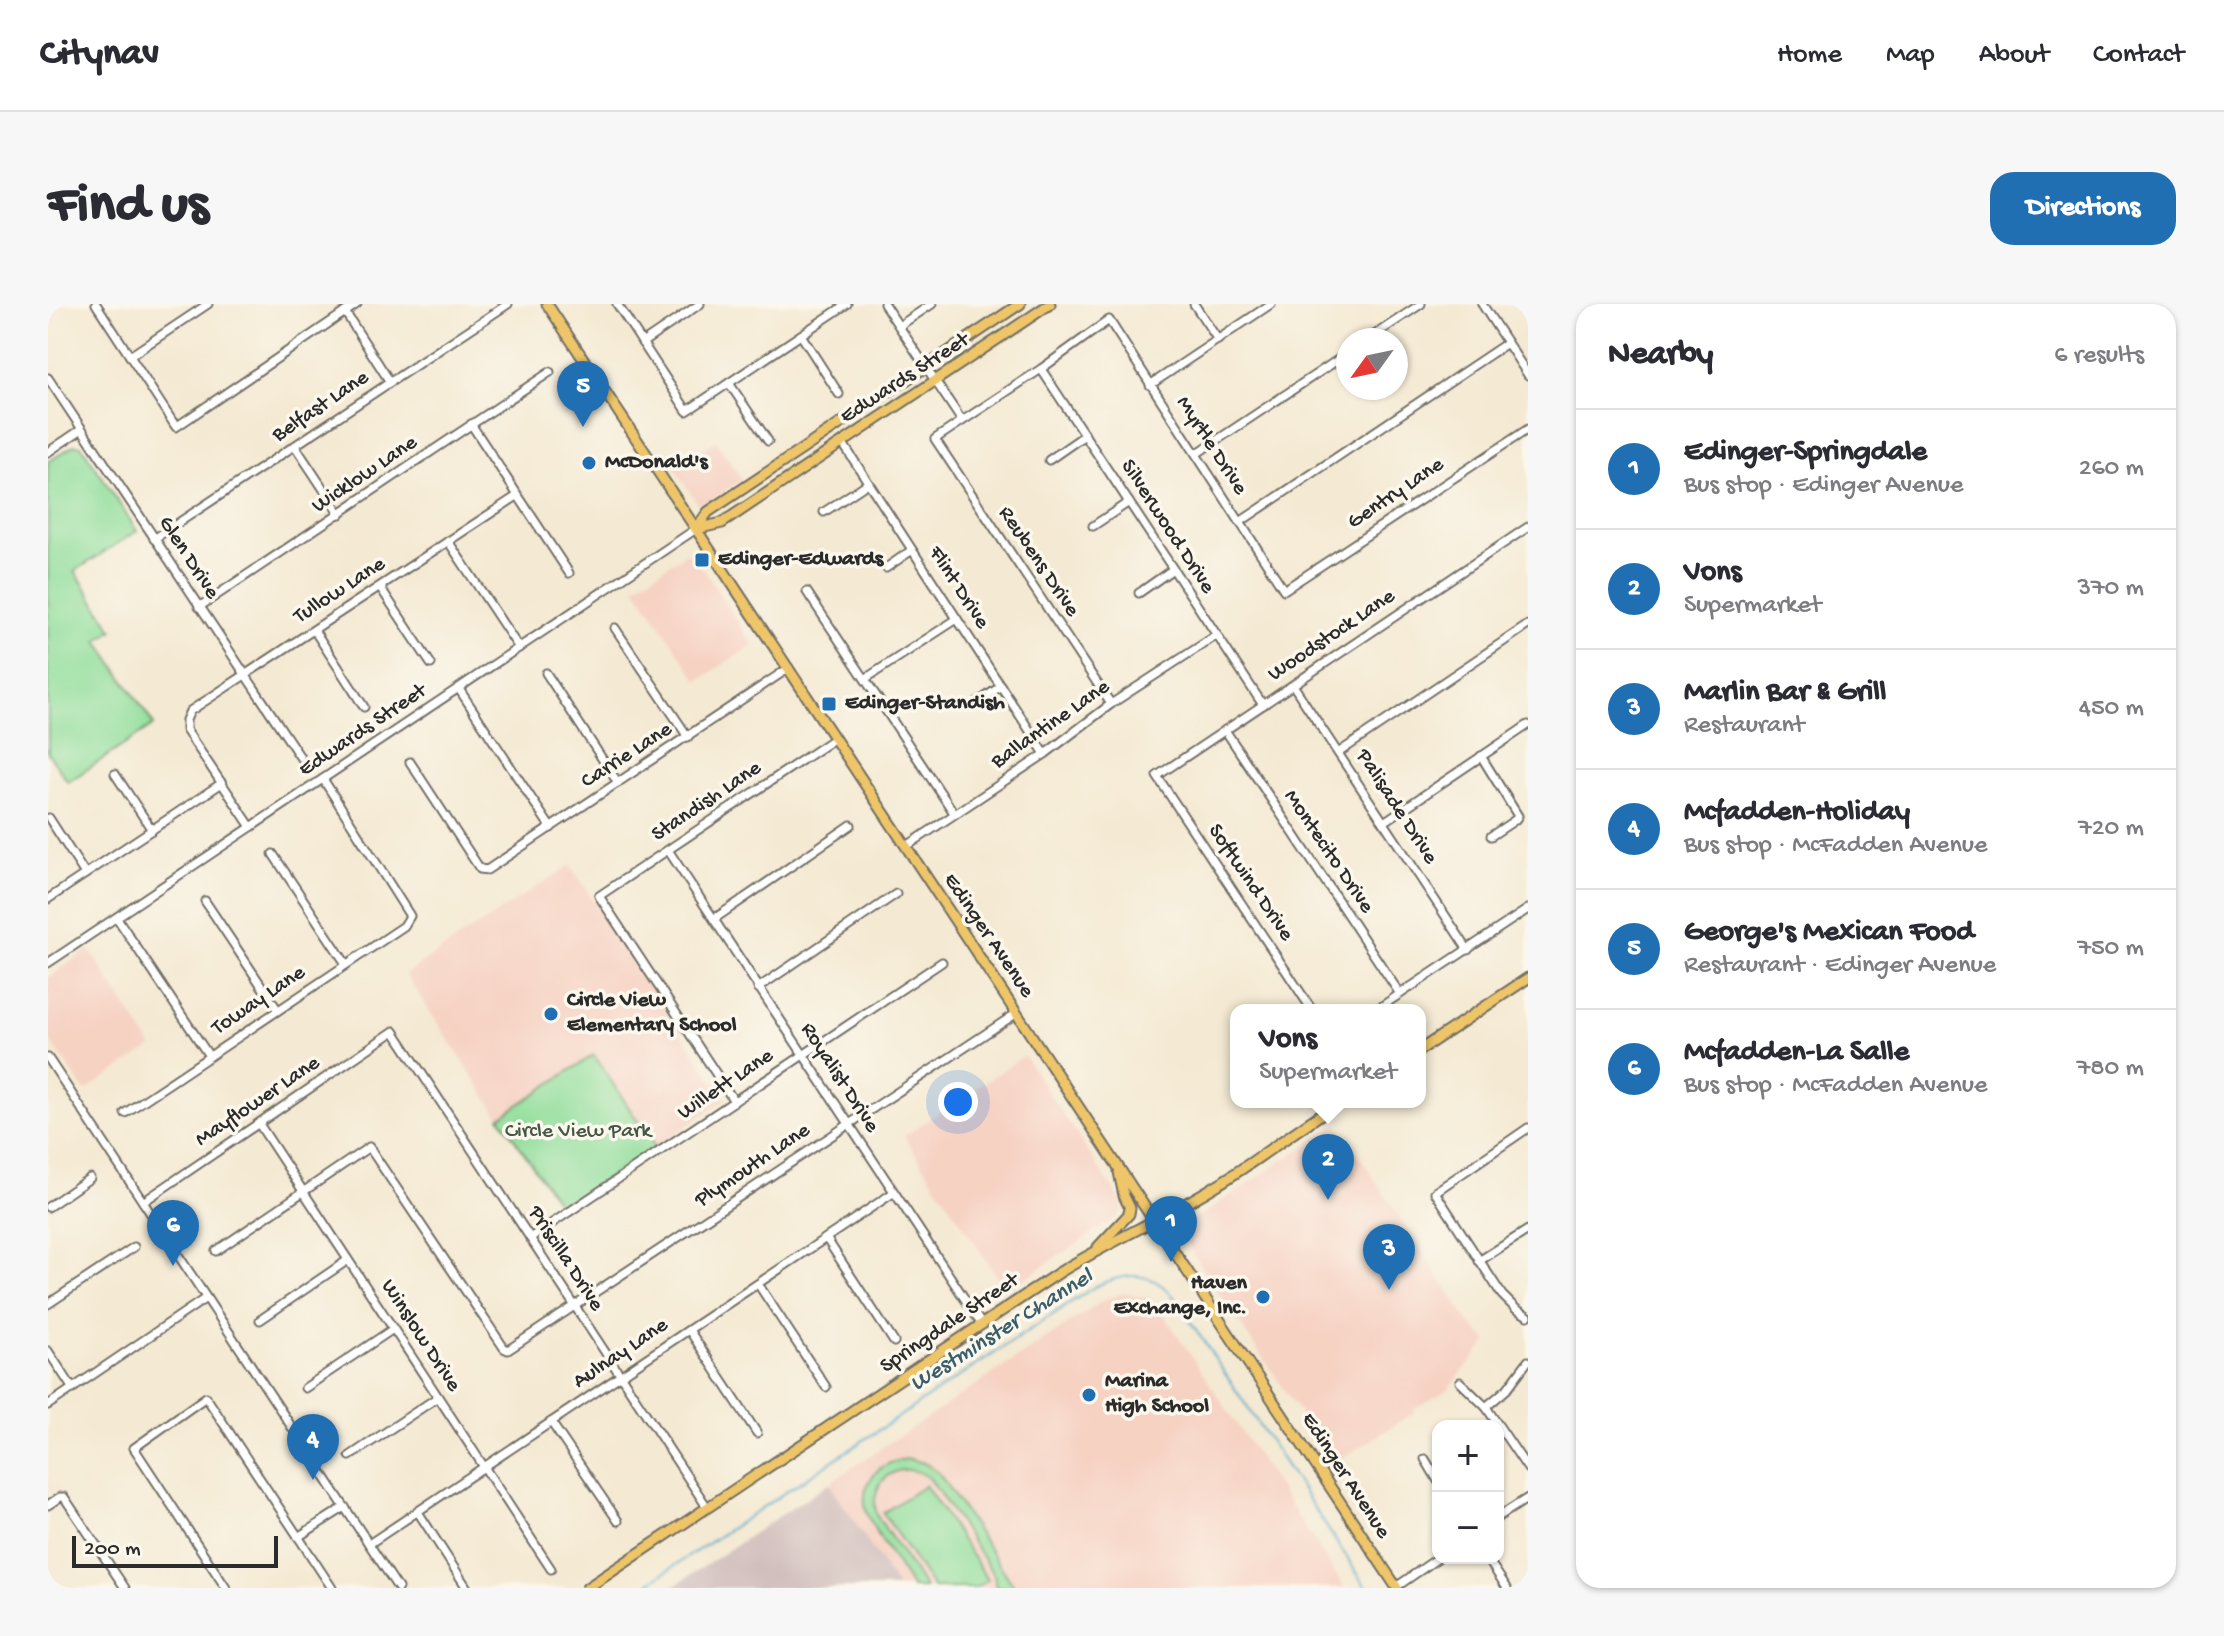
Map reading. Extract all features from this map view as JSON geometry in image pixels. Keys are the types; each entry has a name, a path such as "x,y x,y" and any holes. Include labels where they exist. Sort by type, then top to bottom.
{"main road":[{"name":"Edinger Avenue","path":"547,304 1397,1587"},
{"name":"Edwards Street","path":"696,529 708,512 1020,304"},
{"name":"Edwards Street","path":"696,529 722,523 1050,304"},
{"path":"1426,1046 1528,978"},
{"name":"Springdale Street","path":"587,1588 1090,1255 1156,1221 1219,1183 1331,1108"},
{"path":"1090,1255 1129,1214 1118,1165"}],"street":[{"path":"96,304 176,427 357,304"},
{"path":"130,356 197,307 208,304"},
{"name":"Belfast Lane","path":"154,539 508,304"},
{"path":"617,304 687,411 847,304"},
{"path":"642,343 700,304"},
{"path":"884,304 962,421 1041,369"},
{"path":"899,326 932,304"},
{"path":"1194,304 1218,340"},
{"path":"1150,385 1271,304"},
{"path":"1385,328 1421,304"},
{"path":"1482,304 1528,375"},
{"path":"345,312 390,382"},
{"name":"Myrtle Drive","path":"1041,369 1109,320 1284,590"},
{"path":"801,335 839,394"},
{"path":"1240,522 1507,343"},
{"path":"1196,454 1336,361"},
{"name":"Silverwood Drive","path":"1041,369 1263,705"},
{"name":"Wicklow Lane","path":"199,607 550,372"},
{"name":"Glen Drive","path":"48,378 300,757"},
{"path":"729,383 768,441"},
{"name":"Reubens Drive","path":"962,421 935,439 1111,704"},
{"path":"471,424 569,573"},
{"path":"48,452 82,429"},
{"name":"Gentry Lane","path":"1284,590 1528,429"},
{"path":"1049,460 1085,435"},
{"name":"Flint Drive","path":"842,442 1045,754"},
{"path":"295,446 340,514"},
{"path":"824,512 868,483"},
{"name":"Tullow Lane","path":"222,783 186,730 190,711 517,496"},
{"path":"1093,526 1129,502"},
{"name":"Woodstock Lane","path":"1157,776 1528,527"},
{"name":"Edwards Street","path":"48,963 696,529"},
{"path":"448,541 519,648"},
{"path":"886,568 912,550"},
{"path":"1139,593 1173,569"},
{"path":"380,587 431,664"},
{"path":"807,592 954,813"},
{"path":"865,679 957,619"},
{"path":"1338,753 1528,625"},
{"path":"615,628 688,737"},
{"path":"314,630 364,707"},
{"name":"Ballantine Lane","path":"907,846 1045,754 1111,704 1217,635"},
{"name":"Carrie Lane","path":"410,762 483,871 789,668"},
{"path":"546,673 618,783"},
{"name":"Palisade Drive","path":"1293,685 1468,950"},
{"path":"977,703 1001,686"},
{"path":"459,689 551,828"},
{"path":"1384,822 1528,725"},
{"name":"Montecito Drive","path":"1225,730 1400,994"},
{"name":"Standish Lane","path":"734,1101 599,896 835,738"},
{"path":"1481,756 1518,816 1491,836"},
{"path":"115,774 152,830"},
{"name":"Softwind Drive","path":"1157,776 1308,1004"},
{"name":"Toway Lane","path":"125,1113 404,926 410,916 323,779"},
{"path":"48,899 222,783 251,827"},
{"path":"49,818 85,874"},
{"path":"714,919 851,825"},
{"name":"Royalist Drive","path":"668,850 982,1325"},
{"path":"273,854 346,964"},
{"path":"758,988 896,894"},
{"path":"205,901 277,1009"},
{"path":"1385,1004 1528,909"},
{"path":"117,918 209,1056"},
{"name":"Willett Lane","path":"530,1238 942,962"},
{"name":"Plymouth Lane","path":"303,1192 369,1147 508,1350 1017,1013"},
{"name":"Mayflower Lane","path":"143,1202 394,1031"},
{"name":"Priscilla Drive","path":"394,1031 707,1507"},
{"path":"48,1058 398,1588"},
{"name":"Winslow Drive","path":"259,1124 551,1569"},
{"path":"1528,1128 1435,1192 1502,1295 1528,1316"},
{"path":"48,1207 90,1178"},
{"path":"216,1251 303,1192"},
{"name":"Aulnay Lane","path":"369,1544 893,1193"},
{"path":"1479,1261 1528,1230"},
{"path":"826,1238 894,1342"},
{"path":"48,1304 134,1247"},
{"path":"260,1320 348,1260"},
{"path":"758,1284 826,1387"},
{"path":"48,1405 206,1298"},
{"path":"305,1388 393,1329"},
{"path":"689,1330 757,1433"},
{"path":"48,1351 73,1389"},
{"path":"1486,1407 1507,1389 1528,1361"},
{"path":"1460,1382 1486,1407 1528,1469"},
{"path":"226,1588 134,1448 206,1397 332,1588"},
{"path":"350,1456 438,1397"},
{"path":"551,1422 618,1521"},
{"path":"1425,1459 1432,1471"},
{"path":"48,1505 60,1497 66,1499 125,1588"},
{"path":"1504,1513 1528,1498"},
{"path":"298,1537 345,1507"},
{"path":"418,1512 467,1588"},
{"path":"1397,1587 1432,1562"},
{"path":"1491,1564 1507,1588"}],"shaded area":[{"path":"716,441 742,480 706,504 697,503 674,468"},
{"path":"686,553 692,555 704,570 753,645 698,681 635,587"},
{"name":"Circle View Elementary School","path":"570,865 726,1100 655,1147 594,1055 500,1117 405,974"},
{"path":"89,949 152,1047 85,1091 48,1037 48,978"},
{"path":"1024,1056 1121,1201 1123,1210 1006,1291 904,1136"},
{"path":"1338,1124 1471,1325 1488,1341 1448,1390 1414,1409 1415,1412 1334,1464 1183,1239 1182,1232 1185,1226"},
{"name":"Marina High School","path":"1125,1293 1149,1299 1159,1307 1345,1588 898,1588 829,1483 1107,1298"},
{"path":"829,1483 898,1588 671,1588"}],"green space":[{"path":"74,445 81,445 137,531 75,571 113,630 98,641 154,725 68,782 48,753 48,462"},
{"name":"Circle View Park","path":"594,1055 655,1147 562,1209 500,1117"},
{"path":"910,1459 938,1472 1015,1588 996,1588 994,1575 930,1479 908,1470 888,1475 881,1482 875,1503 877,1516 925,1588 912,1588 875,1529 865,1504 867,1486 880,1469 899,1460"},
{"path":"925,1485 988,1580 975,1588 933,1588 883,1513"}],"waterway":[{"name":"Westminster Channel","path":"641,1588 1094,1287 1129,1276 1159,1283 1177,1301 1367,1588"}],"place":[{"name":"George's Mexican Food","path":"583,427"},
{"name":"McDonald's","path":"589,463"},
{"name":"Edinger-Edwards","path":"702,560"},
{"name":"Edinger-Standish","path":"829,704"},
{"name":"Circle View Elementary School","path":"551,1014"},
{"name":"Vons","path":"1328,1200"},
{"name":"Edinger-Springdale","path":"1171,1262"},
{"name":"Mcfadden-La Salle","path":"173,1266"},
{"name":"Marlin Bar & Grill","path":"1389,1290"},
{"name":"Haven Exchange, Inc.","path":"1263,1297"},
{"name":"Marina High School","path":"1089,1395"},
{"name":"Mcfadden-Holiday","path":"313,1480"}]}
